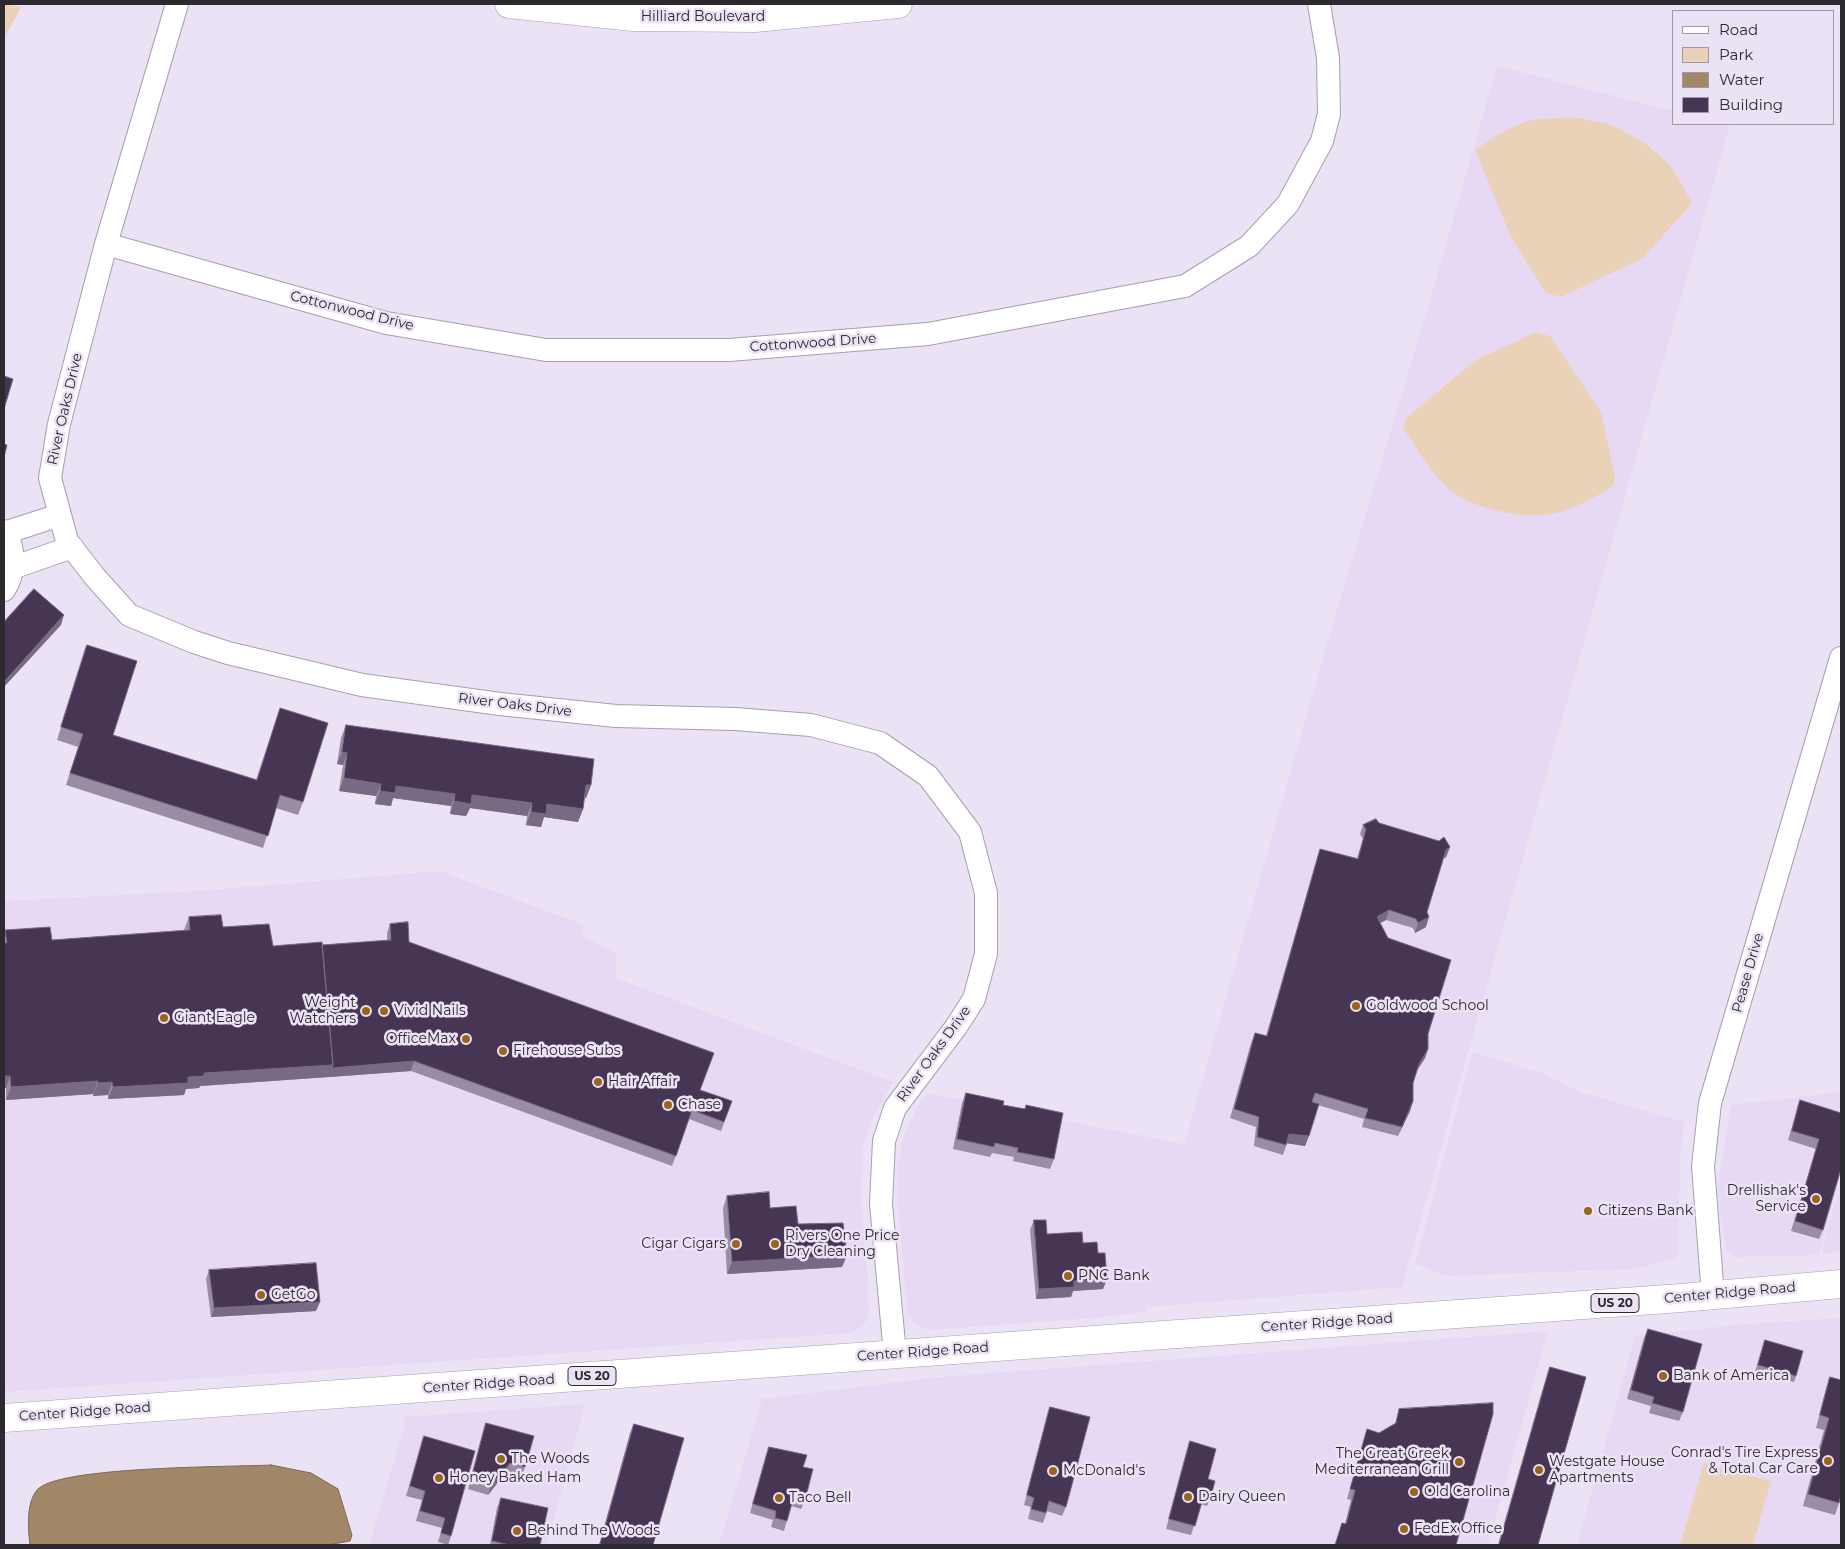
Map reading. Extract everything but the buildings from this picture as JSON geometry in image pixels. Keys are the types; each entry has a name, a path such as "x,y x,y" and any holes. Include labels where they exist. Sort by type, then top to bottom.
{"main road":[{"name":"Hilliard Boulevard","path":"509,4 632,17 755,18 898,4"},
{"name":"Center Ridge Road","path":"4,1418 1713,1296 1841,1284"}],"street":[{"name":"River Oaks Drive","path":"177,4 106,244 59,424 50,478 67,541 94,577 129,615 194,642 228,653 362,685 500,704 616,716 735,719 811,724 880,743 928,776 970,832 986,893 986,954 974,999 956,1027 896,1108 884,1141 881,1204 895,1354"},
{"name":"Cottonwood Drive","path":"106,244 386,323 546,350 729,350 928,334 1185,286 1249,246 1288,204 1322,141 1328,114 1328,58 1319,4"},
{"path":"4,590 12,578 12,548 5,532 60,515"},
{"path":"12,568 72,547"},
{"name":"Pease Drive","path":"1713,1296 1703,1166 1710,1103 1841,658"}],"shaded area":[{"path":"1497,66 1672,110 1672,125 1730,125 1402,1287 1147,1307 1146,1312 1081,1319 929,1330 914,1323 907,1312 897,1193 897,1169 904,1135 916,1109 927,1093 1184,1144 1328,640 1433,290"},
{"path":"440,871 584,925 582,936 616,953 616,978 893,1082 873,1119 863,1148 861,1202 868,1274 869,1316 863,1326 852,1333 4,1392 4,901 197,891"},
{"path":"1472,1052 1540,1072 1580,1092 1684,1122 1680,1160 1678,1258 1634,1269 1447,1276 1415,1264"},
{"path":"1841,1092 1841,1172 1819,1255 1734,1257 1726,1251 1717,1192 1731,1105"},
{"path":"1841,1182 1841,1252 1822,1254 1826,1233"},
{"path":"1841,1318 1841,1545 1753,1545 1771,1481 1705,1463 1680,1545 1577,1545 1635,1336 1746,1324"},
{"path":"1548,1331 1488,1545 719,1545 762,1399 940,1377"},
{"path":"585,1404 547,1545 369,1545 404,1427 404,1417"}],"green space":[{"path":"4,4 21,7 4,39"},
{"path":"1573,117 1612,125 1646,144 1672,167 1692,203 1643,258 1561,297 1546,293 1512,239 1475,150 1500,133 1530,120"},
{"path":"1536,332 1550,336 1601,412 1615,477 1613,486 1580,505 1552,514 1521,515 1486,508 1455,494 1441,481 1403,428 1405,419 1476,360"},
{"path":"1704,1463 1771,1481 1753,1545 1680,1545"}],"water":[{"path":"271,1465 311,1473 338,1489 352,1535 350,1541 327,1545 30,1545 28,1524 29,1509 33,1495 37,1490 51,1482 77,1476 147,1469"}],"place":[{"name":"Goldwood School","path":"1356,1006"},
{"name":"Weight Watchers","path":"366,1011"},
{"name":"Vivid Nails","path":"384,1011"},
{"name":"Giant Eagle","path":"164,1018"},
{"name":"OfficeMax","path":"466,1039"},
{"name":"Firehouse Subs","path":"503,1051"},
{"name":"Hair Affair","path":"598,1082"},
{"name":"Chase","path":"668,1105"},
{"name":"Drellishak's Service","path":"1816,1199"},
{"name":"Citizens Bank","path":"1588,1211"},
{"name":"Cigar Cigars","path":"736,1244"},
{"name":"Rivers One Price Dry Cleaning","path":"775,1244"},
{"name":"PNC Bank","path":"1068,1276"},
{"name":"GetGo","path":"261,1295"},
{"name":"Bank of America","path":"1663,1376"},
{"name":"The Woods","path":"501,1459"},
{"name":"Conrad's Tire Express & Total Car Care","path":"1828,1461"},
{"name":"The Great Greek Mediterranean Grill","path":"1459,1462"},
{"name":"Westgate House Apartments","path":"1539,1470"},
{"name":"McDonald's","path":"1053,1471"},
{"name":"Honey Baked Ham","path":"439,1478"},
{"name":"Old Carolina","path":"1414,1492"},
{"name":"Dairy Queen","path":"1188,1497"},
{"name":"Taco Bell","path":"779,1498"},
{"name":"FedEx Office","path":"1404,1529"},
{"name":"Behind The Woods","path":"517,1531"}]}
